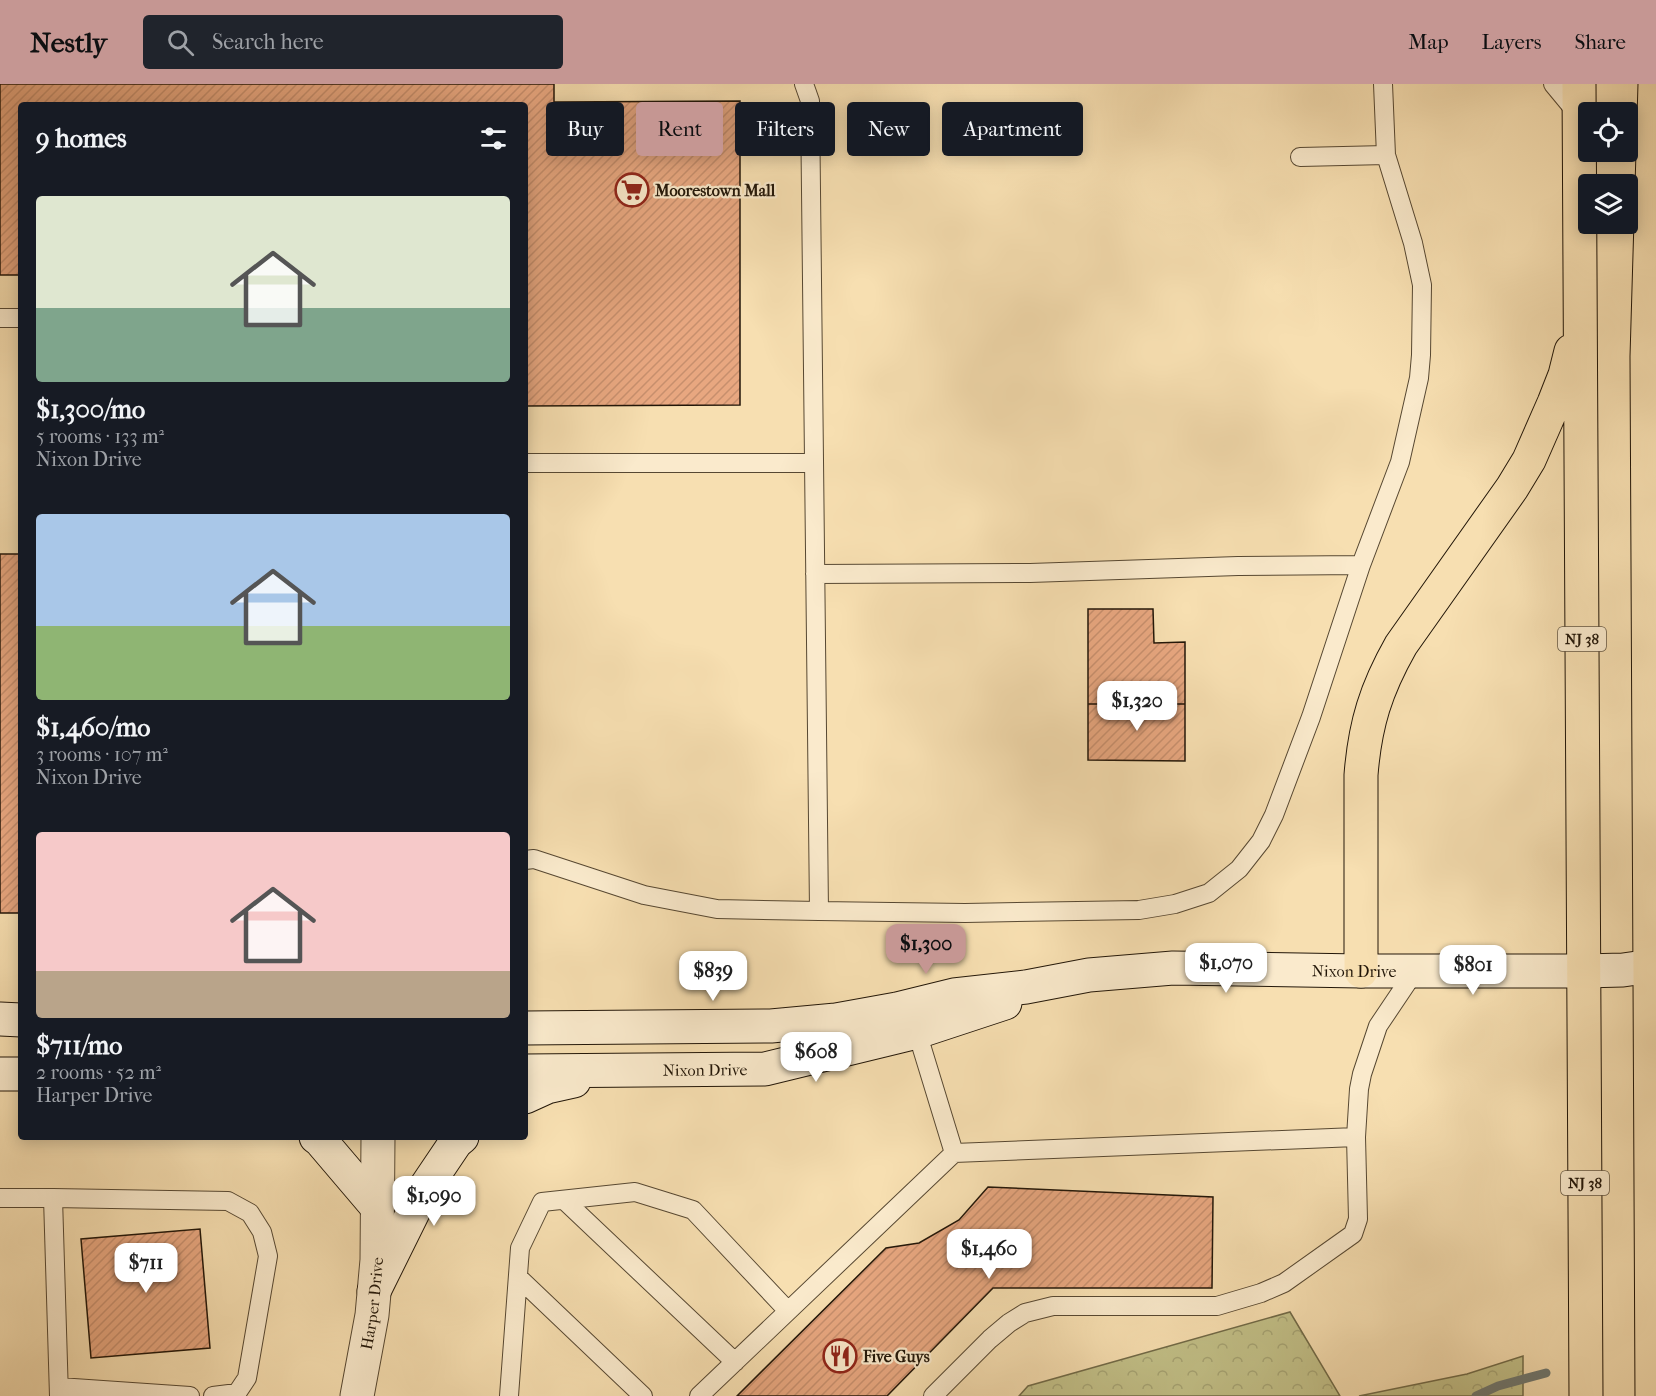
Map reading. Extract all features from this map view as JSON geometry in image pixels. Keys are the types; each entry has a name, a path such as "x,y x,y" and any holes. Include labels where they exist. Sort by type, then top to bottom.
{"highway":[{"path":"1652,1396 1653,966 1647,357 1655,84"},
{"name":"NJ 38","path":"1580,100 1586,1396"},
{"path":"1361,971 1361,775 1363,747 1371,711 1386,671 1401,645 1512,488 1529,460 1565,375 1580,308"}],"street":[{"name":"Nixon Drive","path":"528,1028 759,1026 836,1020 897,1009 954,995 1026,987 1089,975 1173,968 1584,971 1623,970 1653,966"},
{"name":"Nixon Drive","path":"528,1071 765,1069 917,1032 1089,975"},
{"path":"0,1019 18,1020"},
{"path":"528,1096 547,1087 619,1071"},
{"path":"0,1074 18,1074"},
{"path":"319,1140 377,1207"},
{"name":"Harper Drive","path":"357,1396 372,1315 374,1291 378,1140"},
{"path":"374,1291 425,1188 458,1140"}],"lane":[{"path":"804,84 810,101 819,911"},
{"path":"528,860 534,859 644,895 717,909 965,913 1138,910 1175,904 1209,893 1239,869 1261,841 1274,815 1314,707 1361,565 1400,462 1419,378 1422,285 1413,243 1386,155 1383,84"},
{"path":"1553,84 1580,100"},
{"path":"1300,157 1386,155"},
{"path":"0,318 18,318"},
{"path":"528,463 814,463"},
{"path":"815,574 1030,573 1238,566 1361,565"},
{"path":"933,1396 990,1339 1025,1313 1053,1306 1217,1306 1261,1293 1284,1282 1353,1234 1358,1219 1356,1137 1359,1089 1378,1026 1415,971"},
{"path":"917,1032 954,1152"},
{"path":"699,1396 954,1152 1356,1137"},
{"path":"509,1396 520,1248 542,1202 635,1192 693,1210 788,1311"},
{"path":"0,1198 228,1201 250,1214 262,1232 268,1256 247,1378 237,1393 213,1396"},
{"path":"53,1198 59,1391 190,1396"},
{"path":"564,1200 735,1362"},
{"path":"518,1277 643,1396"}],"green space":[{"path":"1290,1312 1340,1396 1019,1396 1028,1386"},
{"path":"1523,1356 1523,1396 1359,1396 1467,1374"}],"building":[{"name":"Moorestown Mall","path":"0,84 554,84 554,102 740,101 735,102 735,156 740,156 740,405 528,406 528,102 18,102 18,275 0,275"},
{"path":"0,554 18,554 18,913 0,913"},
{"path":"1088,609 1153,609 1154,643 1185,642 1185,704 1088,704"},
{"path":"1088,704 1185,704 1185,761 1088,760"},
{"path":"988,1187 1213,1197 1212,1288 993,1288 887,1396 737,1396 886,1248 919,1243 959,1220"},
{"path":"200,1229 210,1348 91,1358 81,1239"}],"waterway":[{"path":"1476,1396 1498,1386 1546,1373"}],"place":[{"name":"Moorestown Mall","path":"632,190"},
{"name":"Five Guys","path":"840,1356"}]}
